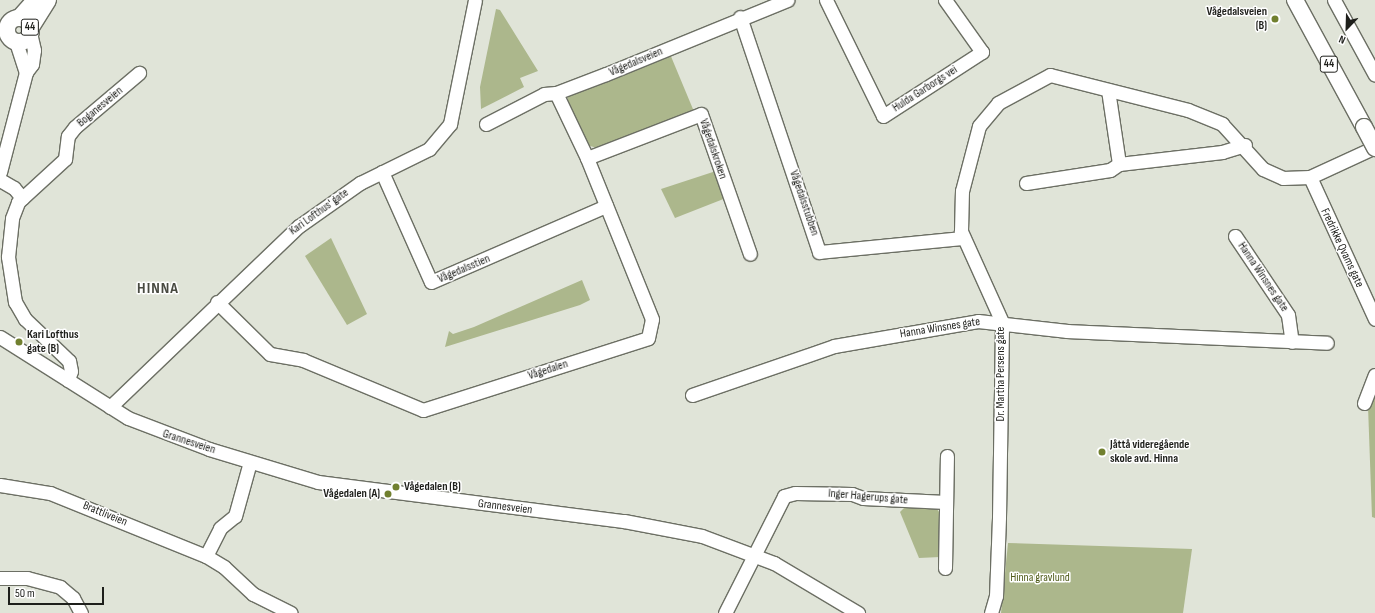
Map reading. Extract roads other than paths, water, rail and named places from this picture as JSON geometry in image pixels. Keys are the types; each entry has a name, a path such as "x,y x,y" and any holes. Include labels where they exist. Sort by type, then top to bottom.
{"main road":[{"name":"44","path":"0,47 35,0"},
{"name":"44","path":"11,32 25,40 48,0"},
{"name":"44","path":"1294,0 1375,147"}],"street":[{"name":"Kari Lofthus' gate","path":"110,407 217,302 299,226 360,183 429,149 450,124 475,0"},
{"name":"Vågedalsveien","path":"486,124 544,94 556,93 740,17 787,0"},
{"name":"Hulda Garborgs vei","path":"826,0 884,116 982,52 945,0"},
{"path":"1334,0 1375,75"},
{"name":"Vågedalsstubben","path":"740,17 819,252 963,238"},
{"path":"0,172 26,72 34,50 30,31"},
{"path":"11,32 26,72"},
{"name":"Boganesveien","path":"68,380 71,372 69,361 25,319 12,287 7,247 12,218 22,198 65,159 68,136 75,127 139,73"},
{"name":"Dr. Martha Persens gate","path":"992,613 996,596 1002,322 963,238 962,191 979,126 998,103 1050,75 1195,113 1222,124 1244,145 1263,169 1272,175 1294,179 1310,177"},
{"path":"1108,90 1119,164"},
{"name":"Vågedalen","path":"217,302 270,354 303,360 418,410 429,409 648,338 652,319 587,158 556,93"},
{"name":"Vågedalskroken","path":"587,158 701,114 750,254"},
{"path":"1026,183 1110,170 1119,164 1222,152 1244,145"},
{"path":"1310,177 1375,147"},
{"name":"Vågedalsstien","path":"382,172 431,282 606,206"},
{"name":"Fredrikke Qvams gate","path":"1310,177 1375,319"},
{"path":"0,180 14,188 22,198"},
{"name":"Hanna Winsnes gate","path":"1235,236 1288,315 1292,342"},
{"name":"Hanna Winsnes gate","path":"692,395 834,346 978,321 1002,322 1067,331 1327,343"},
{"name":"Grannesveien","path":"0,336 110,407 163,433 250,462 318,482 624,521 707,538 754,554 807,581 843,608 858,613"},
{"path":"1364,403 1375,375"},
{"path":"945,568 948,456"},
{"path":"206,556 220,528 236,516 250,462"},
{"name":"Brattliveien","path":"0,486 50,493 206,556 224,567 253,594 291,613"},
{"name":"Inger Hagerups gate","path":"725,613 780,501 784,496 795,492 946,502"},
{"path":"0,578 27,578 60,587 73,598 81,613"}],"place":[{"name":"Vågedalsveien (B)","path":"1275,19"},
{"name":"Kari Lofthus gate (B)","path":"19,342"},
{"name":"Jåttå videregående skole avd. Hinna","path":"1102,452"},
{"name":"Vågedalen (B)","path":"396,487"},
{"name":"Vågedalen (A)","path":"388,494"}],"district":[{"name":"HINNA","path":"158,289"}],"park label":[{"name":"Hinna gravlund","path":"1040,578"}]}
